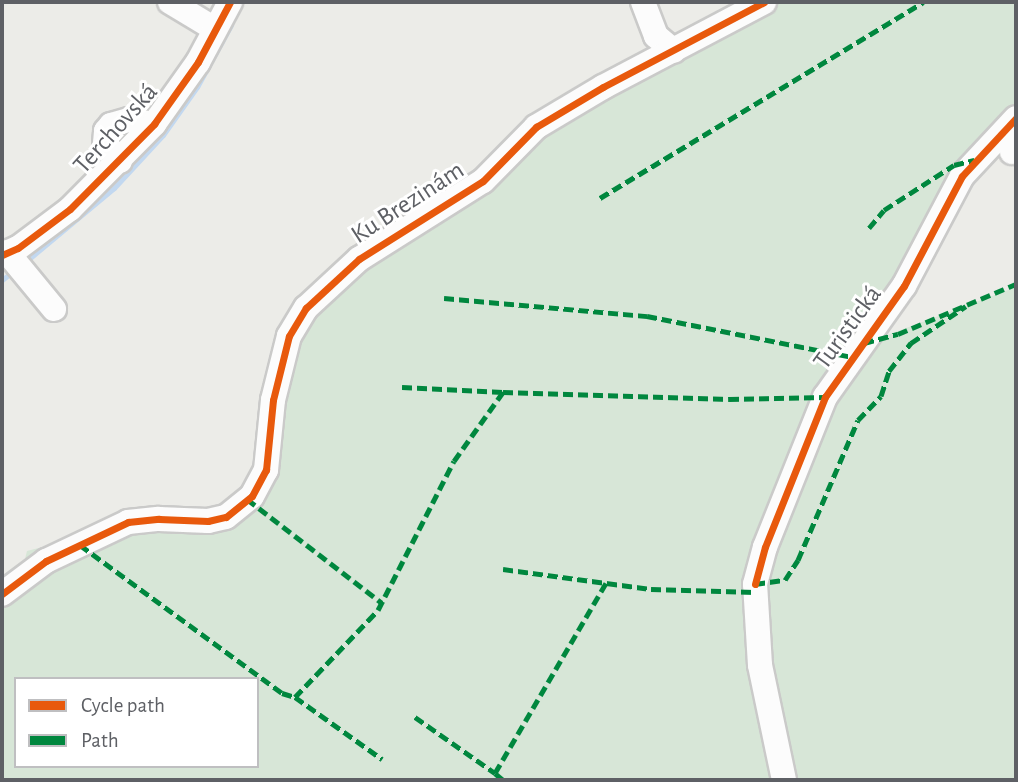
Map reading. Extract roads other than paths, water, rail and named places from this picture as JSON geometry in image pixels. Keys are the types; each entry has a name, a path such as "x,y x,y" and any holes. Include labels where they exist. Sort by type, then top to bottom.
{"street":[{"path":"170,2 215,30"},
{"name":"Terchovská","path":"12,260 18,248 69,209 120,161 154,124 198,62 230,2"},
{"path":"643,2 656,36 674,51"},
{"name":"Ku Brezinám","path":"2,594 46,561 128,522 159,519 208,521 226,517 252,496 266,470 272,400 289,336 306,308 359,259 483,181 536,127 603,87 764,2"},
{"name":"Turistická","path":"784,780 760,665 755,584 765,547 825,397 904,286 962,176 1016,118"},
{"path":"12,260 54,309"}],"waterway":[{"path":"24,263 114,188 163,135 197,87 231,25"},
{"path":"2,280 13,271"}]}
